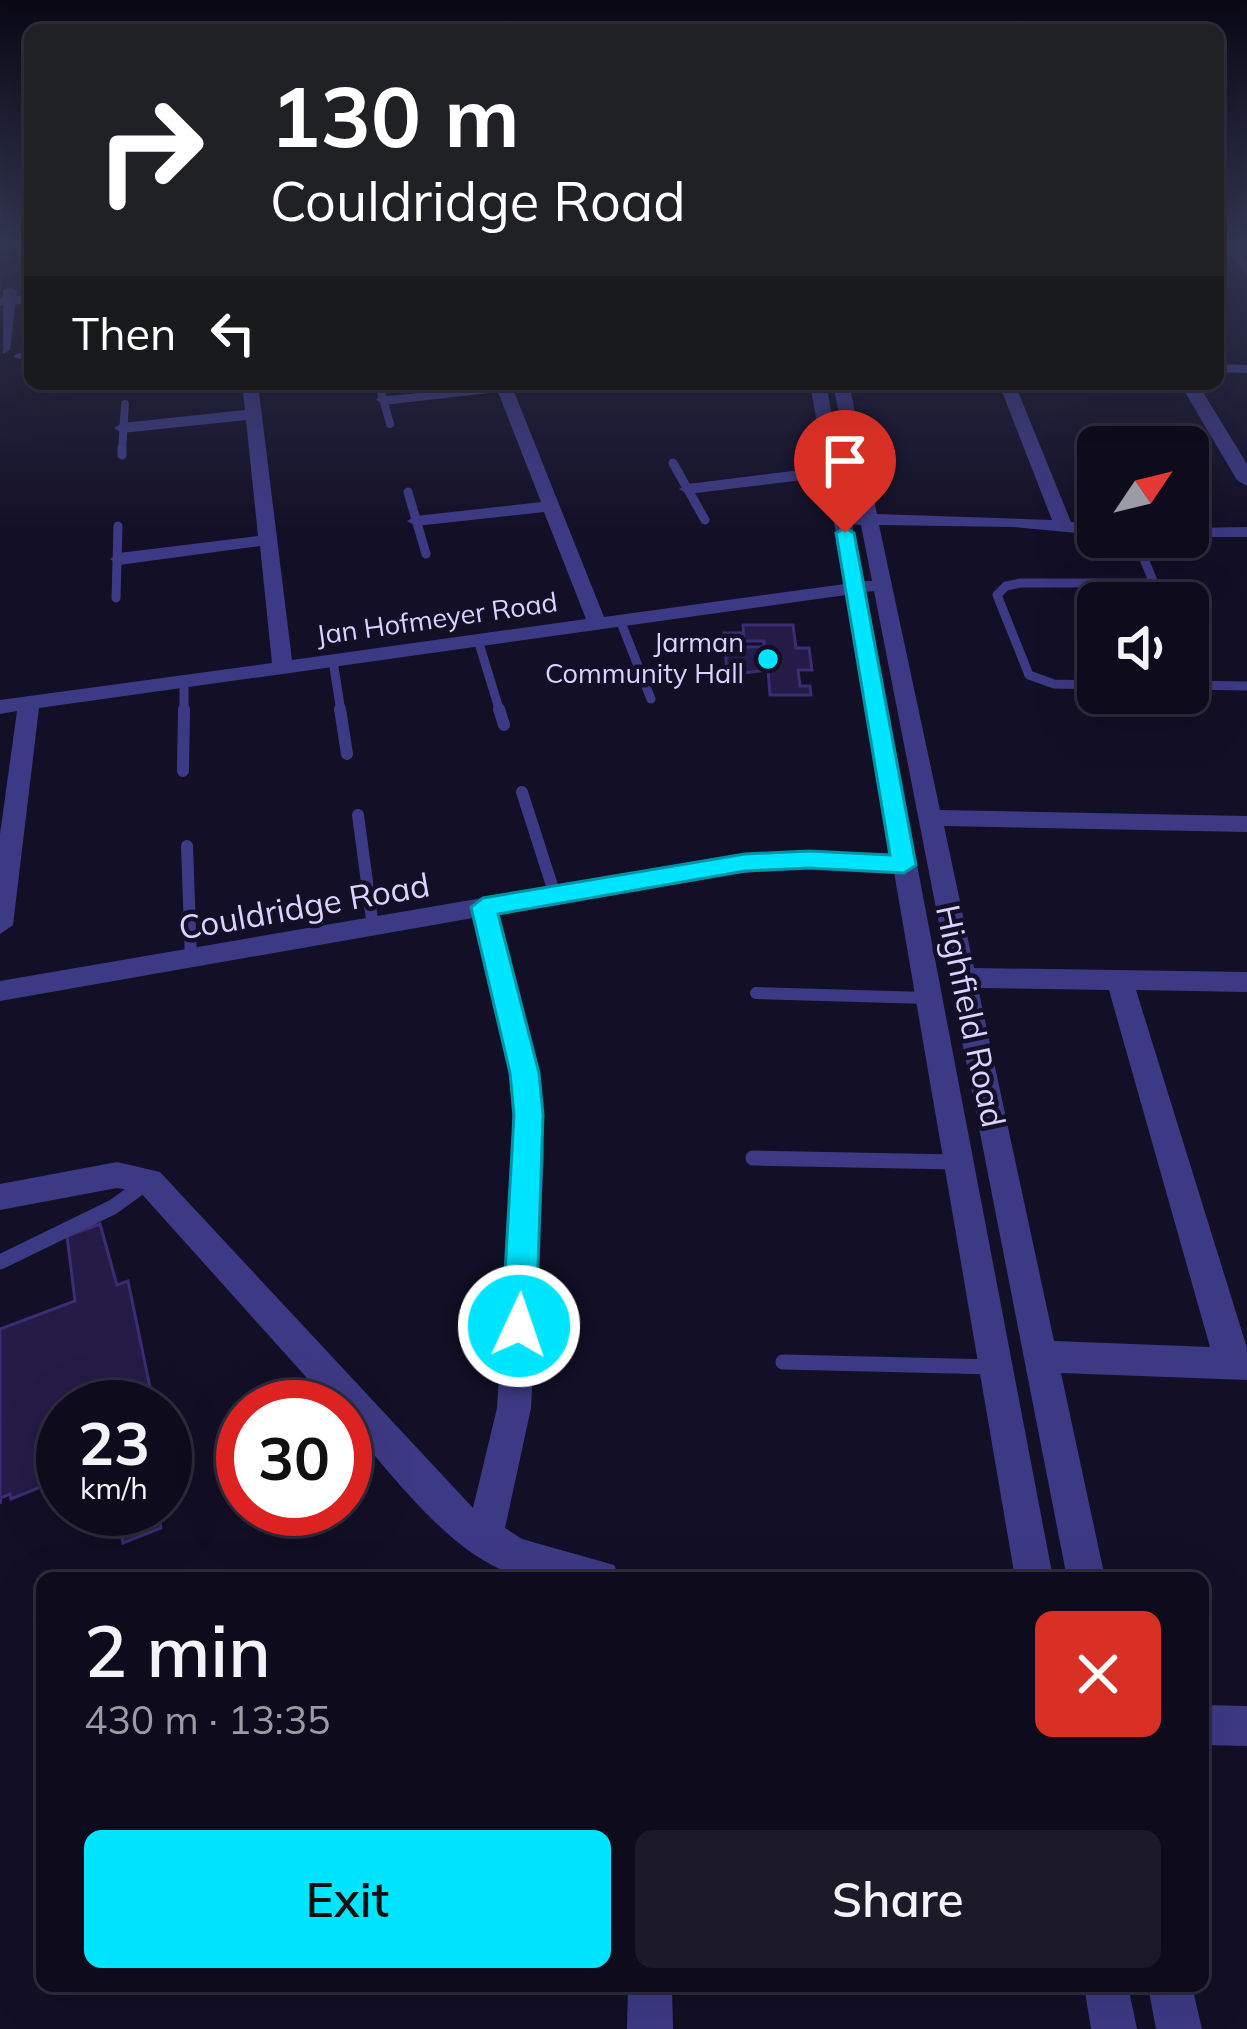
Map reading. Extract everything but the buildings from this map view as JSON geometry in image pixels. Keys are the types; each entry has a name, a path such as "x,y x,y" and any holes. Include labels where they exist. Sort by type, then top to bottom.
{"street":[{"path":"251,390 283,668"},
{"path":"381,392 416,390"},
{"path":"506,390 597,623"},
{"name":"Highfield Road","path":"819,390 837,471 855,519"},
{"name":"Highfield Road","path":"842,390 904,865 1033,1572"},
{"path":"1009,390 1063,525"},
{"path":"1193,390 1247,480"},
{"path":"122,428 254,414"},
{"path":"688,489 837,471"},
{"path":"416,521 552,506"},
{"path":"855,519 1077,527"},
{"path":"1209,533 1247,532"},
{"path":"119,559 267,540"},
{"name":"Highfield Road","path":"867,587 928,818 1085,1572"},
{"name":"Jan Hofmeyer Road","path":"0,707 867,587"},
{"path":"0,925 29,703"},
{"path":"928,818 1247,824"},
{"name":"Couldridge Road","path":"0,991 745,863 809,860 904,865"},
{"path":"483,907 524,1073 530,1155 514,1408 484,1540"},
{"path":"963,978 1247,982"},
{"path":"1043,1357 1239,1364 1119,980"},
{"path":"0,1197 117,1175 149,1181 427,1491 484,1540 515,1556 578,1572"},
{"path":"1209,1725 1247,1726"},
{"path":"650,1992 650,2029"},
{"path":"1107,1992 1114,2029"},
{"path":"1171,1992 1179,2029"}],"lane":[{"path":"381,392 391,424"},
{"path":"122,455 125,404"},
{"path":"673,463 705,520"},
{"path":"407,492 426,554"},
{"path":"116,598 118,526"},
{"path":"1077,582 1029,582 1006,586 997,595 1029,675 1054,684 1077,685"},
{"path":"620,620 651,699"},
{"path":"478,640 504,725"},
{"path":"333,661 347,754"},
{"path":"183,771 184,681"},
{"path":"1209,685 1247,686"},
{"path":"522,792 555,895"},
{"path":"358,814 373,927"},
{"path":"187,846 190,959"},
{"path":"755,993 927,998"},
{"path":"753,1158 955,1162"},
{"path":"0,1262 113,1208 149,1181"},
{"path":"783,1362 995,1367"}],"place":[{"name":"Jarman Community Hall","path":"768,659"}],"route":[{"path":"519,1326 529,1115 524,1073 483,907 745,863 809,860 904,865 845,533"}]}
